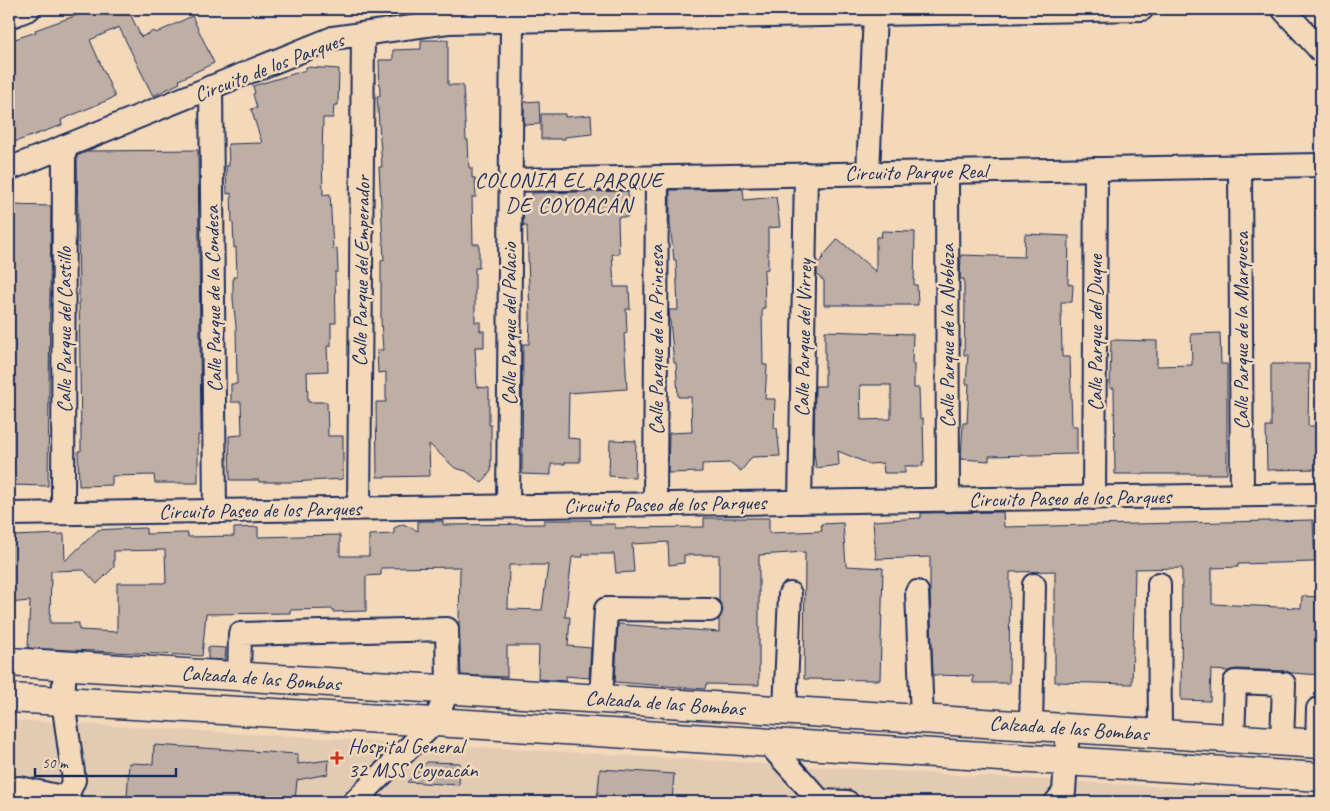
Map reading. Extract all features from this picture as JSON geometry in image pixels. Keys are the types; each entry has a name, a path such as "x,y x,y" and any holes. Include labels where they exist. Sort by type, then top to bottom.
{"main road":[{"name":"Calzada de las Bombas","path":"9,662 1319,744"},
{"name":"Calzada de las Bombas","path":"9,698 434,722 1067,762 1318,780"}],"street":[{"path":"9,17 29,9"},
{"name":"Circuito de los Parques","path":"9,170 333,38 448,22 512,21 554,15 875,14 1142,9"},
{"path":"1283,9 1321,51"},
{"path":"868,173 875,14"},
{"name":"Calle Parque del Palacio","path":"508,506 512,21"},
{"name":"Calle Parque del Emperador","path":"359,508 363,34"},
{"name":"Calle Parque de la Condesa","path":"211,87 215,510"},
{"name":"Calle Parque del Castillo","path":"63,513 64,147"},
{"name":"Circuito Parque Real","path":"510,180 1321,165"},
{"name":"Calle Parque de la Marquesa","path":"1240,166 1242,495"},
{"name":"Calle Parque del Duque","path":"1094,498 1096,169"},
{"name":"Calle Parque de la Nobleza","path":"946,172 948,500"},
{"name":"Calle Parque del Virrey","path":"800,502 806,174"},
{"name":"Calle Parque de la Princesa","path":"655,504 657,177"},
{"name":"Circuito Paseo de los Parques","path":"9,514 1321,494"},
{"path":"1159,584 1160,734"},
{"path":"1031,726 1034,585"},
{"path":"917,592 922,719"},
{"path":"785,710 790,594"},
{"path":"601,699 606,609 710,610"},
{"path":"239,676 240,634 447,629 448,689 434,722 354,802"},
{"path":"9,789 20,788 69,800 74,780 63,701 65,665"},
{"path":"1233,739 1235,682 1284,684 1282,742"},
{"path":"1319,744 1318,708 1321,709"},
{"path":"1065,799 1068,728"},
{"path":"768,743 820,802 847,802"}],"shaded area":[{"name":"Hospital General 32 MSS Coyoacán","path":"9,720 1321,796 1321,802 9,802"}],"building":[{"path":"81,9 128,9 141,37 154,31 156,33 192,16 214,63 179,80 180,83 153,96 119,27 90,40 115,97 61,120 62,125 9,144 9,41 83,13"},
{"path":"421,40 448,40 448,85 463,85 469,168 472,168 472,178 475,178 476,197 472,197 473,244 479,244 479,268 475,268 475,322 480,322 480,331 484,331 484,347 475,347 477,387 489,388 489,425 491,425 491,471 482,483 466,471 455,468 429,444 430,476 377,477 376,402 386,402 386,372 378,373 377,350 383,350 381,261 384,260 379,167 382,167 377,96 380,96 379,60 393,60 393,50 421,49"},
{"path":"306,67 339,69 338,105 334,105 333,118 323,118 322,155 323,195 330,194 333,249 337,248 338,272 335,272 336,323 331,323 331,346 327,346 328,371 307,372 308,402 327,402 328,436 343,436 343,479 291,482 230,480 229,436 242,435 241,402 231,402 231,384 237,384 233,277 237,277 231,193 227,194 226,166 229,166 228,144 262,143 251,109 257,108 253,86 306,70"},
{"path":"539,101 540,124 524,125 524,102"},
{"path":"541,114 565,114 565,117 591,115 592,134 565,137 565,139 541,139"},
{"path":"198,150 201,435 198,435 198,483 155,483 154,475 112,476 112,485 79,486 78,451 81,451 81,438 77,156 89,151"},
{"path":"743,189 744,200 776,197 780,227 768,228 768,269 764,270 765,308 762,308 763,365 767,365 765,399 775,399 774,428 777,428 780,456 752,457 741,471 731,463 702,464 702,472 668,473 669,433 692,432 691,397 678,397 676,363 674,363 669,310 678,310 676,260 674,260 670,224 670,190"},
{"path":"628,191 628,217 618,217 619,254 612,254 614,287 629,287 630,309 626,309 627,333 624,334 627,389 569,393 568,438 580,439 580,462 551,464 551,475 522,474 523,344 529,344 530,317 527,226 523,226 524,199 532,199 532,193"},
{"path":"9,205 51,206 48,486 9,485"},
{"path":"882,231 915,232 914,285 917,285 918,305 824,305 824,281 817,275 817,264 823,256 838,239 876,272 876,237 881,237"},
{"path":"1025,234 1069,236 1068,284 1073,285 1072,302 1061,302 1062,357 1070,357 1072,426 1077,426 1077,454 989,456 989,461 961,459 963,423 967,423 969,384 966,384 968,355 964,355 965,302 964,279 960,279 961,255 1024,257"},
{"path":"825,331 913,334 912,364 914,364 914,388 919,388 920,419 923,418 923,466 905,466 905,473 884,473 883,463 869,464 838,451 839,465 816,468 814,452 815,386 825,386","holes":["860,385 891,385 891,419 861,420"]},
{"path":"1220,333 1221,364 1227,364 1227,474 1115,474 1114,388 1110,388 1111,340 1157,341 1157,366 1192,365 1191,334"},
{"path":"1271,364 1309,364 1308,426 1321,426 1321,469 1267,470 1266,427 1271,427"},
{"path":"610,440 636,441 635,478 609,476"},
{"path":"1003,512 1004,527 1313,520 1315,562 1238,564 1238,567 1212,568 1212,604 1301,608 1302,596 1321,597 1321,675 1285,671 1211,670 1210,701 1181,700 1182,568 1135,569 1132,684 1055,682 1055,571 1010,572 1009,683 973,683 973,676 933,675 930,557 876,559 873,521 921,518 921,513"},
{"path":"704,518 769,518 769,533 822,531 821,524 843,523 846,566 883,568 880,680 804,679 805,552 759,555 759,685 706,684 705,689 615,682 618,624 719,632 719,619 723,610 719,601 719,555 684,555 684,563 669,565 668,542 632,544 634,572 616,573 614,554 583,554 583,557 572,557 565,617 570,617 568,646 591,648 589,678 566,676 566,681 538,679 539,646 507,646 507,677 461,675 459,624 460,567 381,568 381,575 366,576 366,611 333,612 333,609 290,610 290,613 206,614 202,656 28,648 30,601 9,603 9,540 11,541 11,536 64,534 65,561 98,530 114,529 146,528 146,534 188,533 188,537 234,536 234,528 258,527 258,537 340,535 340,556 369,556 369,535 394,534 394,528 403,524 418,531 418,521 443,521 443,525 544,524 544,520 591,520 591,524 615,524 615,528 704,527","holes":["165,550 166,583 117,583 117,632 79,630 79,623 50,623 51,571 84,570 97,584 114,567 114,551","509,565 548,565 542,610 508,609"]},
{"path":"208,647 226,648 225,660 208,659"},
{"path":"154,745 298,754 298,764 329,760 328,774 297,780 295,802 150,802 150,800 127,799 129,763 153,764"},
{"path":"427,762 460,763 459,785 407,782"},
{"path":"600,769 674,774 672,802 597,802"}],"place":[{"name":"Hospital General 32 MSS Coyoacán","path":"337,758"}],"district":[{"name":"COLONIA EL PARQUE DE COYOACÁN","path":"569,192"}]}
